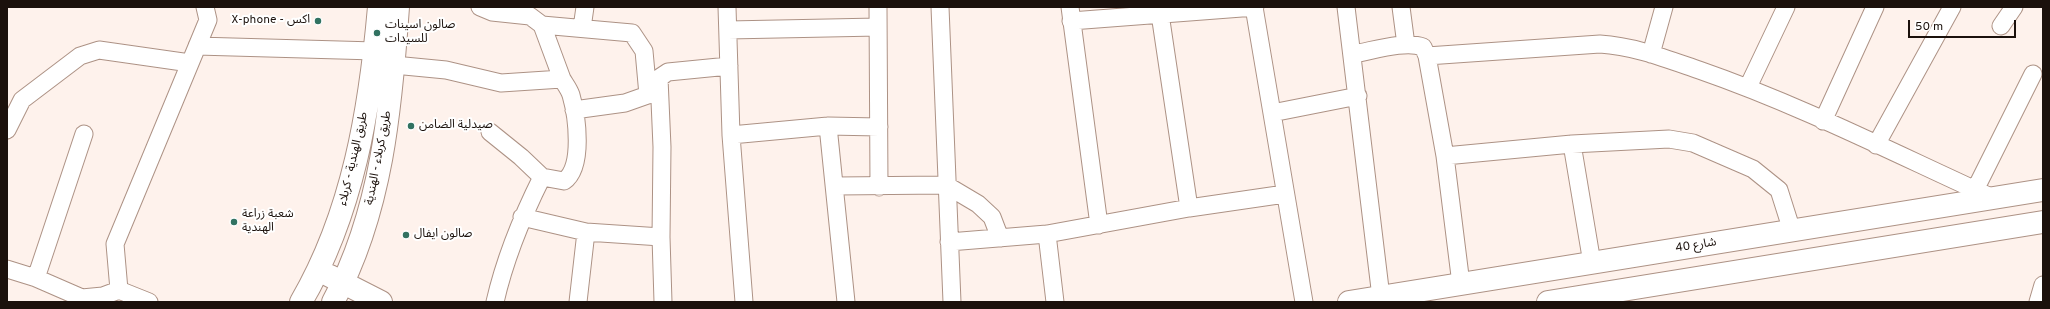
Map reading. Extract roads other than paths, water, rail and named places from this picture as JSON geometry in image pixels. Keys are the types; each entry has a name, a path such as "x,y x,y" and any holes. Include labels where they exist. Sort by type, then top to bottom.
{"main road":[{"name":"طريق الهندية - كربلاء","path":"301,302 318,270 337,227 344,206 364,126 375,51 379,7"},
{"name":"طريق كربلاء - الهندية","path":"332,302 343,282 375,190 385,136 394,65 398,7"},
{"name":"شارع 40","path":"1349,302 1722,242 1984,194 2043,190"},
{"path":"344,206 348,211 357,215 368,213"},
{"path":"1548,302 2043,222"},
{"path":"1722,242 1728,273"},
{"path":"1648,254 1653,285"},
{"path":"318,270 381,302"}],"street":[{"path":"119,290 115,244 208,20 205,7"},
{"path":"480,7 492,12 534,16 582,28 632,32 644,51 662,147 661,237 663,302"},
{"path":"582,28 585,7"},
{"path":"727,7 731,135 744,302"},
{"path":"878,7 879,187"},
{"path":"940,7 946,185 952,302"},
{"path":"1099,225 1070,14 1160,14 1254,7 1304,302"},
{"path":"1346,7 1353,54 1381,297"},
{"path":"1401,7 1406,45"},
{"path":"1651,54 1664,7"},
{"path":"1748,87 1786,7"},
{"path":"1823,121 1875,7"},
{"path":"1876,145 1952,7"},
{"path":"2001,26 2014,7"},
{"path":"1160,14 1189,208"},
{"path":"490,132 521,157 542,177 564,181 572,172 577,151 577,126 574,110 570,94 534,16"},
{"path":"728,30 878,27"},
{"path":"1353,54 1406,45 1416,44 1423,47 1427,56 1444,156 1461,284"},
{"path":"1427,56 1600,44 1616,45 1651,54 1748,87 1984,194 2033,74"},
{"path":"198,46 375,51"},
{"path":"7,130 22,100 80,56 99,50 190,63"},
{"path":"394,65 446,70 501,83 562,79"},
{"path":"574,110 625,103 653,93 659,78 668,72 729,66"},
{"path":"1272,113 1358,96"},
{"path":"731,135 828,126 879,128"},
{"path":"828,126 836,186 846,302"},
{"path":"36,278 84,134"},
{"path":"1444,156 1572,144 1669,139 1693,143 1753,170 1779,190 1792,230"},
{"path":"1572,144 1592,263"},
{"path":"495,302 501,277 522,217 542,177"},
{"path":"836,186 879,187 946,185 978,204 992,218 1000,238"},
{"path":"950,242 1047,234 1189,208 1285,194"},
{"path":"522,217 586,232 661,237"},
{"path":"578,302 586,232"},
{"path":"1047,234 1055,302"},
{"path":"7,268 36,278 82,298 102,299 119,290 149,302"},
{"path":"2038,302 2043,285"}],"place":[{"name":"X-phone - اكس","path":"318,21"},
{"name":"صالون اسينات للسيدات","path":"377,33"},
{"name":"صيدلية الضامن","path":"411,126"},
{"name":"شعبة زراعة الهندية","path":"234,222"},
{"name":"صالون ايفال","path":"406,235"}]}
